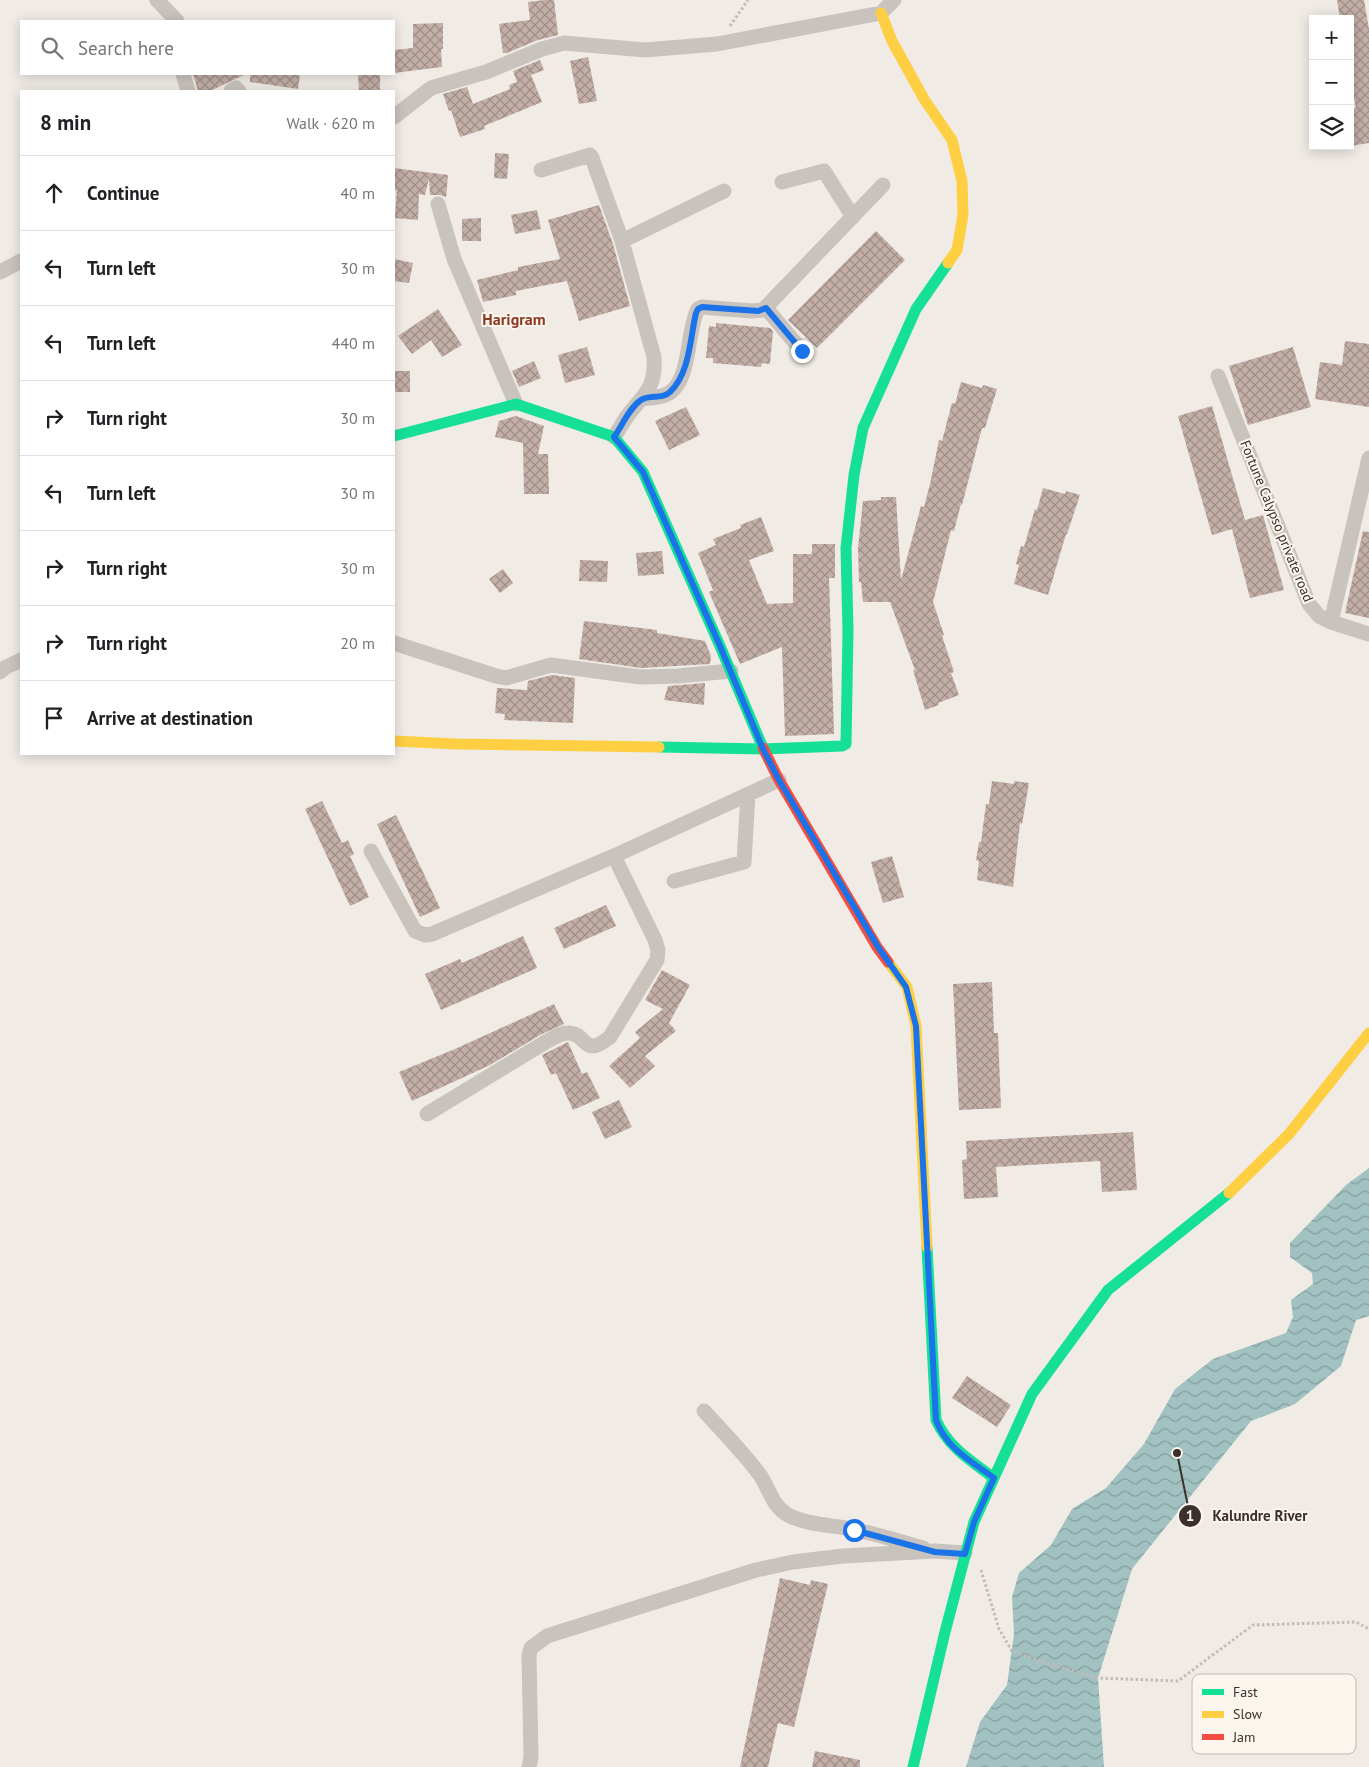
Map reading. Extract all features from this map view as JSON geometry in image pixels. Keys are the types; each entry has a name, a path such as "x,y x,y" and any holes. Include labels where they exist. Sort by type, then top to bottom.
{"street":[{"path":"157,0 176,20"},
{"path":"395,115 431,88 486,72 542,49 564,44 645,50 717,44 881,13 894,0"},
{"path":"395,741 763,749 842,746 846,744 848,631 846,548 854,475 863,428 916,309 957,250 962,215 962,181 952,140 924,100 892,41 881,13"},
{"path":"183,75 188,90"},
{"path":"541,170 590,155 592,158 622,241 654,357 655,367 652,383 614,437"},
{"path":"782,182 824,171 853,217"},
{"path":"642,399 665,396 678,382 686,362 698,309 702,307 758,311 766,308 883,185"},
{"path":"622,241 724,191"},
{"path":"438,204 454,259 516,404"},
{"path":"0,272 20,262"},
{"path":"766,308 802,351"},
{"name":"Fortune Calypso private road","path":"1218,376 1309,604 1319,616 1369,634"},
{"path":"395,436 516,404 614,437 643,472 731,671 763,749 779,780 878,947 906,987 916,1026 936,1420 941,1434 952,1446 994,1478"},
{"path":"1332,622 1369,458"},
{"path":"395,643 506,678 551,665 640,677 687,676 731,671"},
{"path":"0,672 20,660"},
{"path":"371,851 415,931 425,935 432,934 614,856 779,780"},
{"path":"674,881 744,862 748,794"},
{"path":"427,1114 544,1043 563,1034 575,1034 586,1044 594,1046 601,1045 610,1037 657,960 658,950 655,940 614,856"},
{"path":"913,1767 945,1632 974,1522 1032,1394 1108,1290 1231,1191 1288,1134 1369,1033"},
{"path":"704,1411 761,1476 778,1507 788,1514 801,1520 854,1530 935,1552"},
{"path":"529,1767 531,1757 529,1655 531,1648 547,1636 756,1570 784,1564 843,1556 935,1552 965,1554"}],"path":[{"path":"717,44 748,0"},
{"path":"979,1562 999,1629 1012,1651 1098,1678 1178,1681 1254,1625 1356,1622 1369,1628"}],"water":[{"path":"1369,1168 1369,1316 1356,1320 1341,1366 1295,1404 1251,1421 1132,1569 1098,1678 1104,1767 966,1767 980,1722 1007,1685 1014,1634 1012,1597 1019,1573 1051,1545 1072,1509 1106,1488 1144,1444 1175,1389 1213,1359 1286,1333 1293,1317 1291,1300 1313,1284 1312,1273 1290,1257 1290,1243 1346,1185"}],"building":[{"path":"554,0 558,35 503,53 499,24 530,20 528,2"},
{"path":"1337,0 1364,0 1369,29 1369,143 1354,145 1354,108 1356,108 1354,98 1354,15 1339,15"},
{"path":"443,23 442,67 395,73 395,50 413,48 413,24"},
{"path":"588,57 597,101 579,104 570,61"},
{"path":"540,60 544,70 531,75 542,102 484,126 485,129 460,137 451,110 449,111 443,94 467,87 473,104 510,89 509,85 517,82 513,71"},
{"path":"193,75 244,75 212,90 198,90"},
{"path":"250,75 300,75 298,89 250,82"},
{"path":"358,75 380,75 380,90 359,90"},
{"path":"495,153 509,154 507,179 494,178"},
{"path":"395,168 448,175 446,197 430,195 429,178 425,195 419,194 418,220 395,218 397,190 395,190"},
{"path":"599,205 613,244 630,306 579,321 567,281 516,291 516,295 483,302 477,280 518,270 518,267 560,259 548,220"},
{"path":"537,210 541,229 515,234 511,215"},
{"path":"481,218 481,241 462,241 462,219"},
{"path":"876,231 905,260 817,348 788,320"},
{"path":"395,259 413,263 409,283 395,281"},
{"path":"438,309 462,345 442,357 431,340 412,354 398,336"},
{"path":"716,323 770,328 773,331 770,364 762,363 761,367 713,363 713,358 706,358 709,326 716,327"},
{"path":"1345,341 1369,344 1369,407 1315,399 1320,362 1342,365"},
{"path":"587,347 595,375 565,383 558,355"},
{"path":"1293,347 1311,407 1248,425 1229,366"},
{"path":"534,361 541,378 519,387 512,371"},
{"path":"395,371 410,371 410,392 395,392"},
{"path":"961,382 982,388 983,385 997,389 985,428 982,428 954,531 951,530 933,602 954,672 951,673 959,695 925,710 913,670 915,670 890,602 863,602 861,582 859,582 858,548 863,501 881,500 881,497 896,497 901,580 921,506 924,507 939,440 942,441 952,403 955,404"},
{"path":"1212,406 1245,520 1263,515 1284,590 1250,598 1232,529 1212,535 1178,416"},
{"path":"686,407 700,435 669,450 655,421"},
{"path":"516,416 544,426 538,454 548,454 549,494 524,494 523,443 495,437 499,421"},
{"path":"1043,488 1065,494 1066,491 1080,495 1048,595 1014,584 1019,565 1016,564 1021,546 1024,547"},
{"path":"761,517 774,551 749,560 767,604 793,603 793,554 812,554 812,544 835,544 835,578 829,578 834,734 785,736 782,647 740,664 709,592 713,590 698,553 716,545 713,539 741,528 740,525"},
{"path":"1363,531 1369,532 1369,618 1345,613"},
{"path":"662,551 664,574 638,576 636,553"},
{"path":"580,560 608,561 607,582 579,581"},
{"path":"503,569 513,583 500,593 489,579"},
{"path":"584,621 657,630 657,633 705,641 711,656 710,664 641,668 579,659"},
{"path":"552,675 575,678 573,723 504,720 505,714 495,713 497,688 527,690 528,681"},
{"path":"705,683 704,705 664,700 668,686"},
{"path":"992,781 1014,784 1014,781 1029,783 1022,824 1020,823 1013,887 977,880 979,861 976,860 979,842 981,842 986,804 989,804"},
{"path":"322,801 342,843 348,840 354,854 350,856 369,897 350,906 305,809"},
{"path":"396,815 440,908 420,917 377,824"},
{"path":"892,856 904,897 883,903 871,862"},
{"path":"606,905 616,926 564,949 554,928"},
{"path":"523,936 537,968 441,1010 425,974 460,959 462,963"},
{"path":"662,970 690,985 669,1023 676,1031 645,1056 655,1066 630,1088 609,1066 640,1038 635,1032 663,1009 645,1000"},
{"path":"992,982 994,1033 998,1033 1001,1108 959,1110 953,984"},
{"path":"554,1004 564,1024 540,1035 490,1065 412,1101 399,1072"},
{"path":"568,1042 582,1074 587,1072 600,1098 573,1110 556,1073 551,1075 542,1055"},
{"path":"619,1100 632,1127 605,1139 592,1112"},
{"path":"1133,1132 1137,1190 1102,1192 1100,1161 996,1167 998,1197 964,1199 962,1160 967,1159 966,1141"},
{"path":"967,1376 1011,1405 997,1427 952,1398"},
{"path":"780,1578 810,1585 811,1580 828,1584 794,1727 778,1723 768,1767 740,1767"},
{"path":"815,1751 860,1760 860,1767 812,1767"}],"traffic: fast":[{"path":"659,747 763,749 842,746 846,744 848,631 846,548 854,475 863,428 916,309 948,263"},
{"path":"395,436 516,404 614,437 643,472 763,748"},
{"path":"913,1767 945,1632 974,1522 1032,1394 1108,1290 1229,1193"},
{"path":"927,1247 936,1420 941,1430 954,1446 994,1478"}],"traffic: slow":[{"path":"881,13 892,41 924,99 952,140 962,181 963,215 957,250 948,263"},
{"path":"395,741 457,744 659,747"},
{"path":"888,962 907,987 916,1026 927,1247"},
{"path":"1229,1193 1289,1134 1369,1033"}],"traffic: jam":[{"path":"763,748 779,780 877,947 888,962"}],"place":[{"name":"Kalundre River","path":"1177,1453"}],"district":[{"name":"Harigram","path":"514,319"}],"route":[{"path":"802,351 766,308 758,311 702,307 696,313 686,362 678,382 665,396 642,399 631,411 614,437 643,472 763,749 779,780 878,947 906,987 916,1026 936,1420 941,1434 952,1446 994,1478 974,1522 965,1554 935,1552 854,1530"}]}
